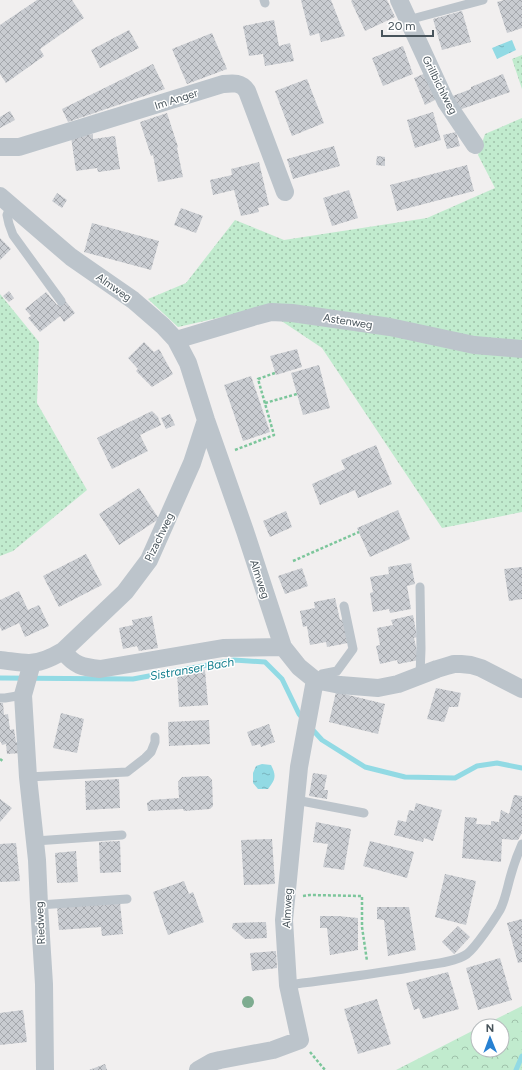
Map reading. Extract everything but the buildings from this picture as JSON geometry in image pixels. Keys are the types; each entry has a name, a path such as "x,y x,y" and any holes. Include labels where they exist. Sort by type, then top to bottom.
{"street":[{"name":"Grillbichlweg","path":"399,0 446,102 475,145"},
{"name":"Im Anger","path":"0,147 19,147 223,84 240,84 246,91 285,192"},
{"name":"Almweg","path":"6,200 71,257 133,300 163,326 176,340 188,363 283,648 299,667 315,680 299,767 284,920 288,985 300,1040"},
{"name":"Astenweg","path":"176,340 271,312 285,312 390,327 474,345 522,349"},
{"name":"Pizachweg","path":"0,660 28,678 44,660 56,656 63,651 125,592 149,560 192,463 206,420"},
{"path":"63,651 70,659 83,667 100,669 224,648 283,648"},
{"path":"315,680 340,685 378,688 398,684 454,664 471,665 481,668 522,689"},
{"name":"Riedweg","path":"28,678 28,777 40,905 44,984 45,1070"},
{"path":"198,1070 212,1062 273,1050 300,1040"}],"lane":[{"path":"408,20 483,0"},
{"path":"6,200 7,216 12,235 62,301"},
{"path":"420,587 420,675"},
{"path":"315,680 322,674 337,671 353,649 344,606"},
{"path":"0,698 5,698 28,678"},
{"path":"28,777 127,772 151,752 154,747 155,737"},
{"path":"296,800 364,813"},
{"path":"35,841 122,835"},
{"path":"288,985 369,975 450,960 467,953 485,932 504,902 522,844"},
{"path":"40,905 128,899"}],"path":[{"path":"219,456 274,435 258,379 275,373"},
{"path":"264,403 297,394"},
{"path":"293,561 359,532"},
{"path":"0,759 4,762"},
{"path":"299,897 310,895 362,896 362,928 369,975"},
{"path":"300,1040 325,1070"}],"green space":[{"path":"522,55 522,89 512,59"},
{"path":"522,118 522,512 442,528 322,348 262,308 178,327 148,299 186,283 235,220 284,240 427,218 495,188 478,155 485,134"},
{"path":"0,294 39,342 37,403 87,490 13,551 0,556"},
{"path":"522,1006 522,1070 396,1070 470,1032 470,1058 510,1058 510,1018 498,1018"}],"water":[{"path":"512,40 516,50 497,59 492,48"},
{"path":"262,764 271,765 275,775 274,780 268,789 258,789 253,783 253,773 256,766"}],"waterway":[{"name":"Sistranser Bach","path":"0,678 133,679 234,660 265,662 282,679 299,714 303,719"},
{"name":"Sistranser Bach","path":"311,728 322,740 365,767 405,777 455,778 477,766 497,763 522,768"},
{"path":"516,1070 522,1056"}]}
